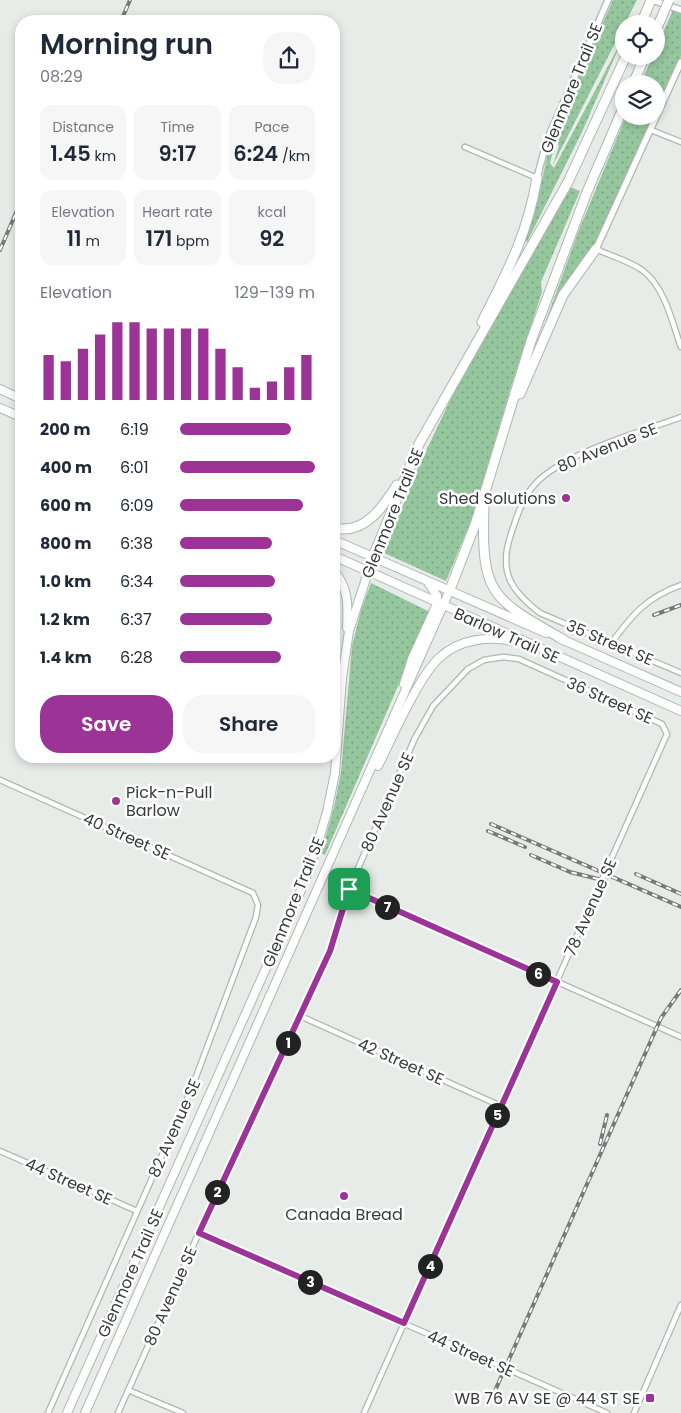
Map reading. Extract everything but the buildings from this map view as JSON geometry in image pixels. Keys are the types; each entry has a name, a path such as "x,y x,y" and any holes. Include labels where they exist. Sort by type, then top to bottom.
{"highway":[{"path":"645,15 651,0"},
{"path":"663,15 669,0"},
{"name":"Glenmore Trail SE","path":"372,557 410,463 444,398 568,182 622,65"},
{"path":"449,592 484,494 531,340 587,192 616,125"},
{"path":"444,398 519,249 530,217 537,178"},
{"path":"502,436 561,301 573,280 596,249"},
{"path":"340,528 358,526 375,516 410,463"},
{"path":"484,494 483,550 486,571 495,592 518,614 564,640"}],"main road":[{"path":"0,389 15,396"},
{"path":"0,408 15,414"},
{"name":"Barlow Trail SE","path":"340,543 428,583 681,692"},
{"name":"Glenmore Trail SE","path":"340,714 349,631 372,557"},
{"name":"Barlow Trail SE","path":"340,559 681,711"},
{"path":"340,579 347,598 345,656"},
{"path":"428,583 437,596 440,605"},
{"path":"440,605 449,592"},
{"name":"Glenmore Trail SE","path":"85,1413 391,724 412,659 440,605"},
{"path":"362,790 376,768 423,679 439,658 453,648 478,640 498,638 539,649"},
{"name":"Glenmore Trail SE","path":"67,1413 301,890 318,846 336,763"}],"street":[{"name":"Glenmore Trail SE","path":"537,178 547,140 608,0"},
{"path":"651,0 681,10"},
{"path":"681,62 596,249 633,265 652,279 663,297 681,347"},
{"path":"651,130 681,142"},
{"path":"465,148 537,178"},
{"name":"80 Avenue SE","path":"540,613 520,598 510,585 507,569 508,543 530,489 554,467 681,417"},
{"path":"612,642 638,608 664,591 681,585"},
{"name":"35 Street SE","path":"540,613 612,642 681,673"},
{"name":"36 Street SE","path":"468,669 484,660 503,656 519,659 662,724 666,729"},
{"name":"80 Avenue SE","path":"118,1413 330,951 349,889 418,733 433,706 468,669"},
{"name":"78 Avenue SE","path":"364,1413 667,734 666,729"},
{"name":"40 Street SE","path":"0,780 253,893"},
{"path":"349,889 681,1037"},
{"name":"82 Avenue SE","path":"48,1413 201,1064 256,917 258,905 253,893"},
{"name":"42 Street SE","path":"300,1016 501,1106"},
{"name":"44 Street SE","path":"0,1150 137,1211"},
{"name":"44 Street SE","path":"199,1233 607,1413"},
{"path":"634,1413 681,1305"},
{"path":"128,1390 183,1413"}],"green space":[{"path":"613,0 637,0 629,15 615,15 615,43 553,165 559,146 557,142 551,139"},
{"path":"673,10 681,13 681,56 665,92 665,75 644,75 649,65 665,65 665,28"},
{"path":"615,53 582,132 527,242 525,241 537,203 550,143 555,144 550,163 554,168"},
{"path":"622,125 650,125 602,232 547,324 545,323 579,230"},
{"path":"570,187 580,191 541,282 542,292 510,390 473,516 446,581 384,553 417,470 456,388"},
{"path":"371,583 430,612 325,855 321,853 334,807 341,772 352,646 361,610"}],"railway":[{"path":"124,15 130,0"},
{"path":"0,250 15,215"},
{"path":"654,615 681,605"},
{"path":"491,824 681,907"},
{"path":"488,831 525,847"},
{"path":"531,855 570,872 606,881"},
{"path":"636,874 681,894"},
{"path":"494,1393 661,1018 681,990"},
{"path":"600,1144 607,1115"}],"place":[{"name":"Shed Solutions","path":"566,498"},
{"name":"Pick-n-Pull Barlow","path":"116,801"},
{"name":"Canada Bread","path":"344,1196"},
{"name":"WB 76 AV SE @ 44 ST SE","path":"650,1398"}],"route":[{"path":"349,889 557,982 404,1323 199,1233 330,951 349,889"}]}
